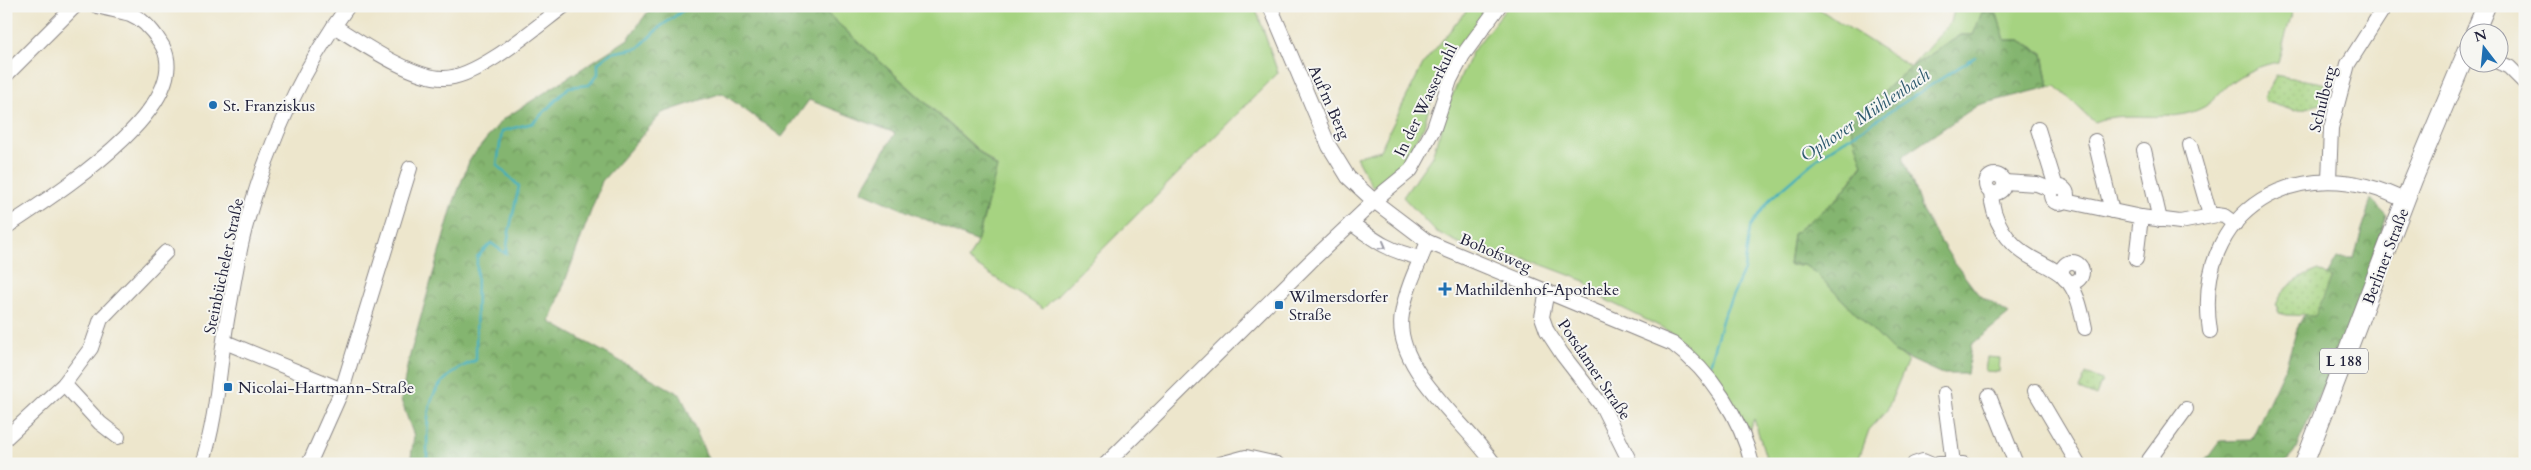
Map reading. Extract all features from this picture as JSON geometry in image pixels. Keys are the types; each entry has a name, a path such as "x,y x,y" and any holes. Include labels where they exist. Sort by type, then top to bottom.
{"main road":[{"path":"2479,22 2486,6"},
{"name":"Berliner Straße","path":"2304,464 2405,201 2458,72"}],"street":[{"path":"6,75 75,6"},
{"path":"6,227 92,168 143,119 160,95 167,74 166,58 162,45 151,29 132,15 96,6"},
{"name":"Steinbücheler Straße","path":"202,464 219,388 225,342 247,222 270,151 298,86 348,6"},
{"path":"334,26 418,74 443,78 473,70 564,6"},
{"name":"Auf'm Berg","path":"1270,6 1329,146 1348,177 1374,201"},
{"name":"In der Wasserkuhl","path":"1374,201 1411,170 1434,128 1450,80 1463,54 1499,6"},
{"name":"Schulberg","path":"2329,180 2330,128 2348,64 2385,6"},
{"path":"2508,67 2525,83"},
{"path":"2038,128 2054,189"},
{"path":"2095,141 2112,211"},
{"path":"2190,145 2210,215"},
{"path":"2144,150 2160,220"},
{"path":"309,464 342,390 410,168"},
{"path":"2210,331 2208,310 2211,272 2222,243 2235,224 2259,202 2287,187 2329,180 2364,184 2405,201"},
{"path":"2084,328 2080,304 2064,277 2030,256 2005,237 1991,205 1991,192 1996,193 2002,190 2004,182 2036,184 2065,190 2067,196 2065,201 2141,217 2180,222 2210,215 2224,216 2235,224"},
{"path":"1106,464 1374,201"},
{"name":"Bohofsweg","path":"1374,201 1428,242 1674,344 1690,357 1723,397 1749,452 1752,464"},
{"path":"2136,259 2141,217"},
{"path":"1351,223 1377,243 1396,252 1421,258"},
{"path":"1428,242 1401,315 1404,343 1419,373 1494,464"},
{"path":"6,438 64,384 92,348 101,318 166,252"},
{"name":"Potsdamer Straße","path":"1547,292 1542,317 1547,331 1562,354 1602,406 1631,464"},
{"path":"225,342 342,390"},
{"path":"64,384 100,423 118,437"},
{"path":"2036,391 2078,464"},
{"path":"1939,464 1958,463 1944,394"},
{"path":"1989,396 2016,464"},
{"path":"2146,464 2186,409"},
{"path":"1220,464 1246,457 1277,464"},
{"path":"1914,464 1923,461 1930,464"}],"green space":[{"path":"652,6 819,6 997,168 977,242 861,191 895,133 809,100 782,137 722,93 662,113 602,181 550,322 681,395 710,464 410,464 414,436 401,400 408,362 453,204 470,159 502,120 628,39"},
{"path":"819,6 1255,6 1278,73 1043,309 968,260 977,242 997,167"},
{"path":"1470,6 1492,6 1438,76 1424,126 1398,169 1373,188 1356,157 1380,150 1423,64"},
{"path":"1508,6 1814,6 1911,67 1849,121 1863,164 1838,198 1793,234 1789,265 1804,265 1816,273 1894,352 1908,360 1887,410 1869,430 1857,464 1768,464 1754,419 1749,430 1726,391 1673,333 1598,296 1585,281 1516,255 1499,263 1435,231 1403,197 1432,156 1451,98 1472,52"},
{"path":"1955,6 2294,6 2278,62 2258,67 2234,80 2204,107 2191,113 2163,116 2121,116 2094,122 2056,86 2049,87 2043,53 2020,40 2005,40 1997,15 1973,35 1961,35 1911,67 1951,22"},
{"path":"1982,12 1997,14 2005,40 2020,40 2043,54 2049,87 1978,105 1903,156 1923,213 1953,261 1978,294 2009,314 1971,345 1967,374 1942,374 1894,352 1816,273 1804,265 1789,265 1793,234 1838,198 1863,165 1849,121 1911,67 1961,35 1973,35"},
{"path":"2276,75 2330,85 2323,103 2295,111 2267,102 2264,98"},
{"path":"2371,199 2387,215 2372,260 2368,281 2294,453 2284,464 2203,464 2220,441 2251,440 2286,365 2298,326 2337,258 2354,258"},
{"path":"2319,270 2332,278 2315,316 2279,313 2276,305 2283,292 2306,275"},
{"path":"1987,357 2000,358 1999,372 1985,371"},
{"path":"2086,374 2102,380 2096,396 2079,389"}],"waterway":[{"path":"427,464 427,429 431,401 445,379 458,369 476,360 477,257 491,243 506,254 519,186 497,165 502,131 533,123 569,87 589,85 598,74 598,63 611,53 638,48 660,27 689,6"},
{"name":"Ophover Mühlenbach","path":"1709,365 1723,317 1744,270 1750,228 1770,199 1820,156 1975,57"}],"place":[{"name":"St. Franziskus","path":"213,105"},
{"name":"Mathildenhof-Apotheke","path":"1445,289"},
{"name":"Wilmersdorfer Straße","path":"1279,305"},
{"name":"Nicolai-Hartmann-Straße","path":"228,387"}]}
